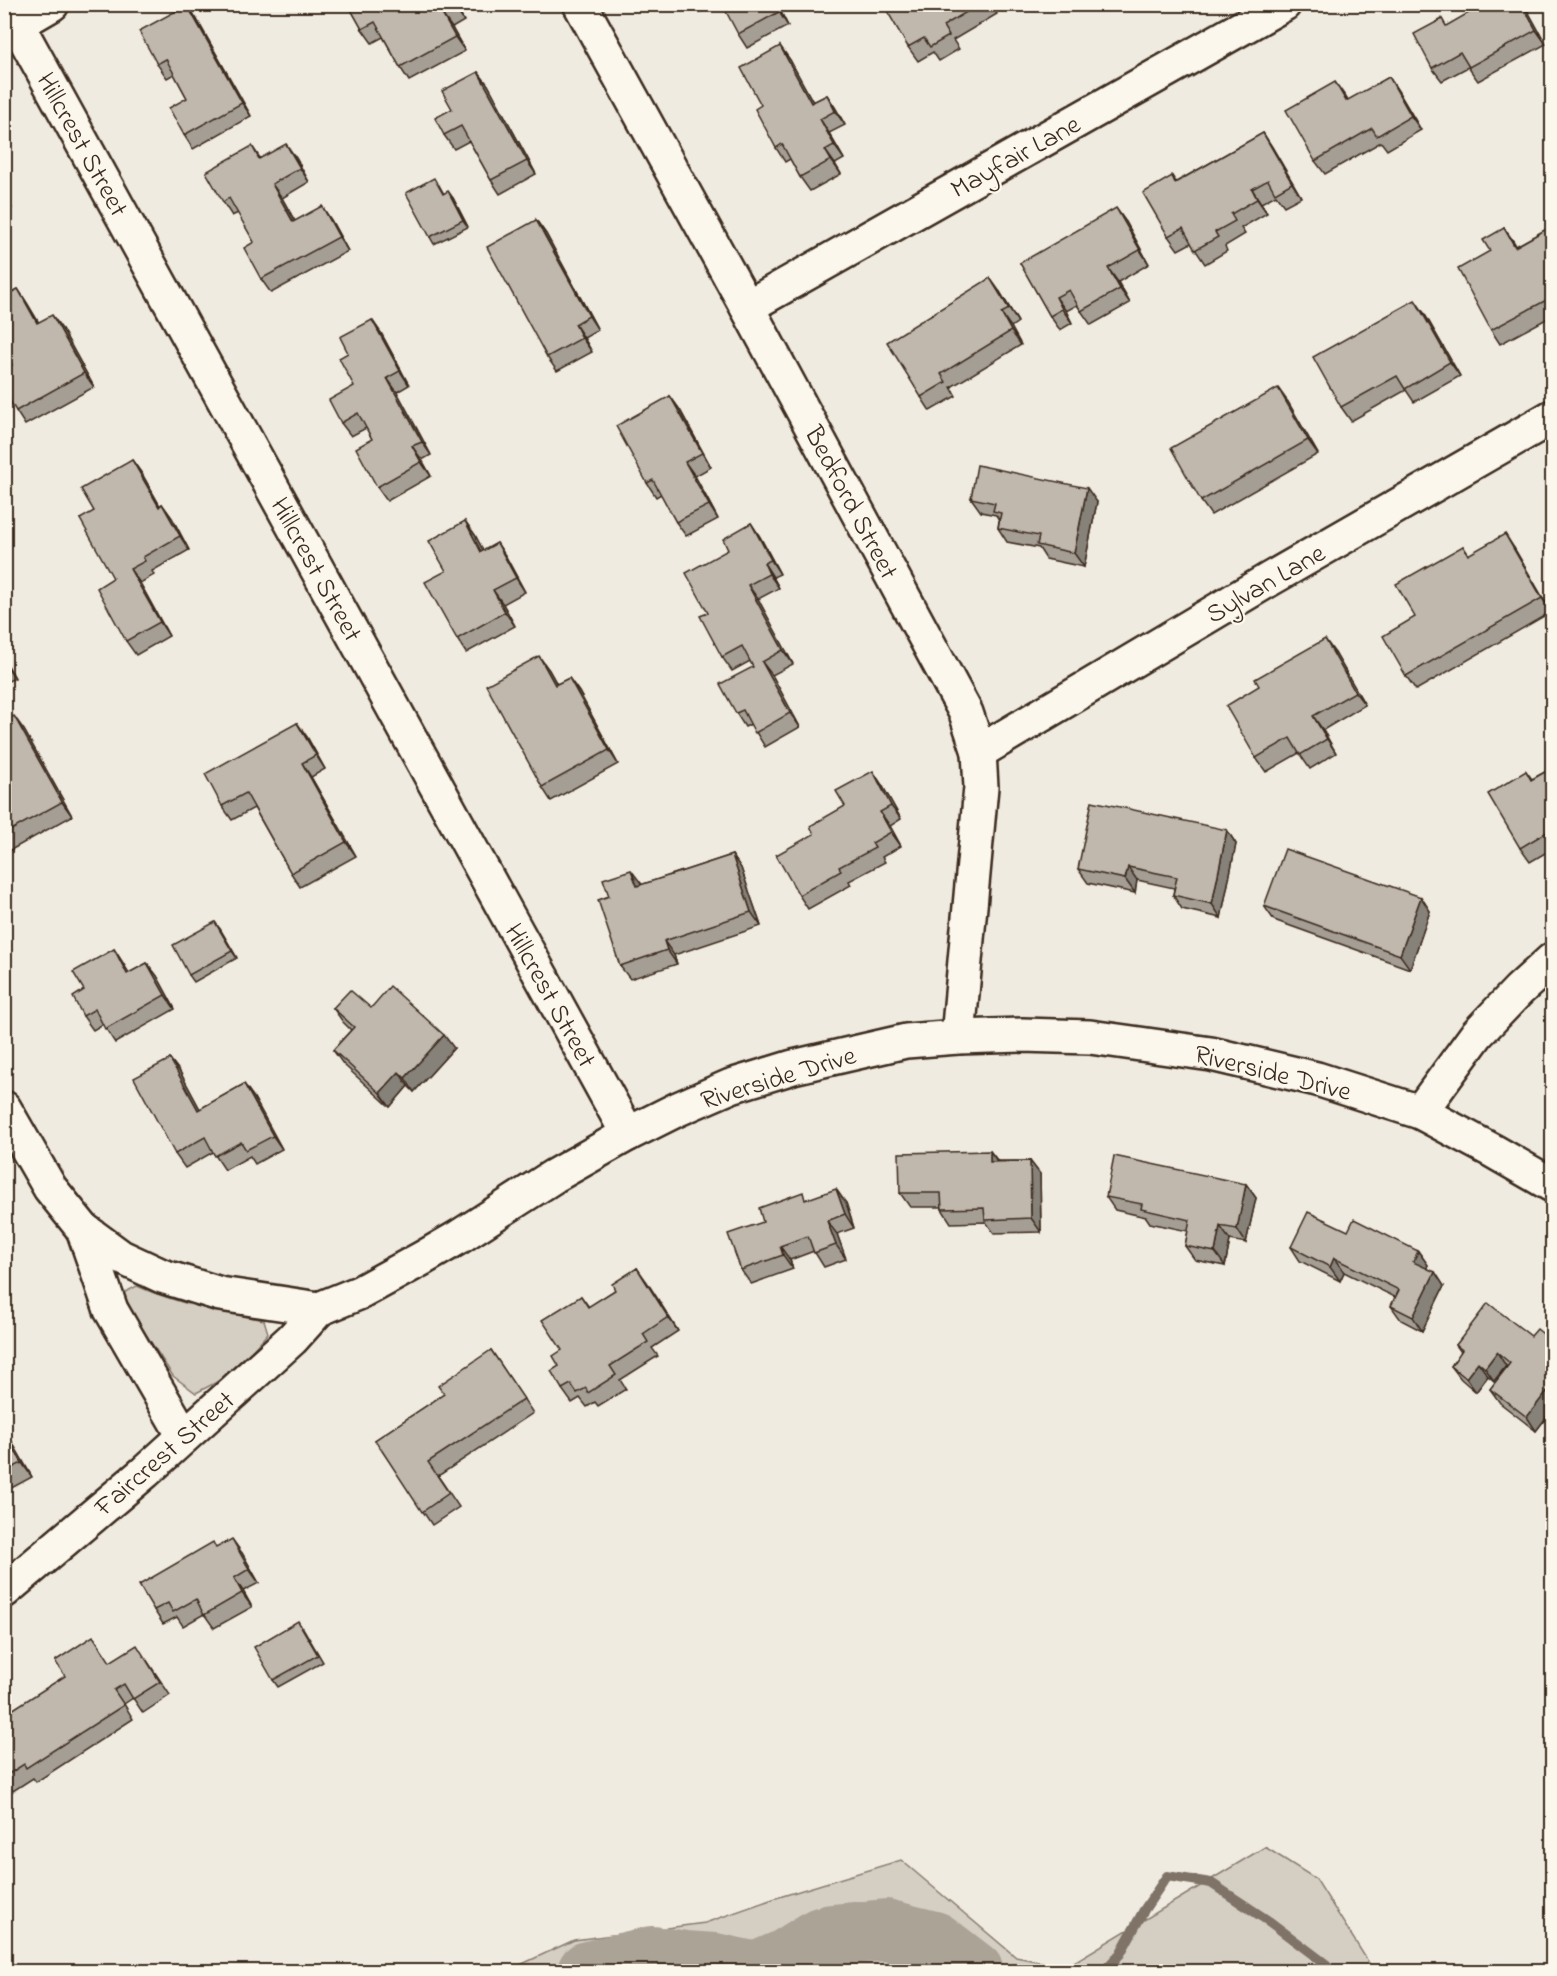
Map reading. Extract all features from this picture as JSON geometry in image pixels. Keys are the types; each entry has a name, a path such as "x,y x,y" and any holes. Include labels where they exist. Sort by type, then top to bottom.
{"street":[{"path":"9,20 52,4"},
{"name":"Bedford Street","path":"580,4 747,307 966,714 979,752 981,787 958,1037"},
{"name":"Mayfair Lane","path":"747,307 1284,4"},
{"name":"Hillcrest Street","path":"9,20 628,1134"},
{"name":"Sylvan Lane","path":"979,752 1270,579 1552,417"},
{"path":"1420,1112 1477,1034 1519,990 1552,960"},
{"name":"Riverside Drive","path":"319,1309 361,1292 423,1258 554,1176 678,1109 731,1086 793,1067 906,1041 958,1037 1090,1037 1211,1054 1317,1079 1420,1112 1552,1185"},
{"path":"4,1108 50,1188 83,1229 121,1257 162,1276 220,1294 319,1309"},
{"path":"83,1229 111,1310 184,1436"},
{"name":"Faircrest Street","path":"4,1591 145,1472 292,1339 319,1309"}],"shaded area":[{"path":"137,1286 184,1303 264,1320 268,1333 230,1375 196,1393 173,1376 137,1321 123,1293"},
{"path":"1265,1847 1316,1879 1374,1971 507,1971 574,1940 705,1923 776,1898 901,1860 1016,1957 1066,1967"}],"building":[{"path":"348,4 452,4 454,7 442,14 455,37 400,67 375,22 362,29"},
{"path":"722,4 775,4 779,12 738,34"},
{"path":"894,4 980,4 943,26 949,36 930,47 924,38 908,47 886,9"},
{"path":"1484,4 1522,4 1536,30 1469,67 1460,52 1432,68 1414,34 1442,19 1446,26"},
{"path":"187,5 242,103 184,135 169,108 187,98 166,59 157,64 139,31"},
{"path":"780,46 811,103 827,95 835,111 820,119 834,145 825,150 831,160 800,177 782,144 776,148 755,109 761,105 741,68"},
{"path":"478,72 527,161 491,180 461,126 444,135 435,118 452,109 442,91"},
{"path":"1389,77 1411,116 1377,136 1372,128 1315,161 1286,110 1335,82 1346,101"},
{"path":"1263,133 1292,183 1275,193 1268,180 1252,189 1257,199 1231,214 1235,221 1215,232 1218,237 1195,250 1183,228 1168,236 1143,193 1172,176 1175,183"},
{"path":"286,144 300,168 272,184 293,222 322,206 339,237 261,279 244,248 254,242 229,198 223,202 206,172 252,146 259,159"},
{"path":"434,178 443,194 448,191 463,220 430,237 406,193"},
{"path":"1116,208 1140,250 1108,268 1120,289 1081,311 1069,290 1056,297 1062,309 1050,316 1020,263"},
{"path":"536,220 589,316 575,324 582,338 547,357 487,247"},
{"path":"1552,226 1552,297 1491,330 1458,269 1490,251 1483,240 1504,228 1515,247"},
{"path":"990,278 1009,309 1001,313 1011,331 941,374 946,382 921,397 887,342"},
{"path":"18,289 37,323 52,315 84,373 16,411 4,391 4,369 12,365 4,350 4,296"},
{"path":"1415,300 1450,362 1405,389 1397,376 1341,407 1313,357"},
{"path":"372,320 400,371 387,378 422,442 412,446 421,462 377,487 356,448 372,439 358,413 341,423 329,400 354,386 339,358 348,353 340,337"},
{"path":"1278,388 1308,440 1201,501 1171,448"},
{"path":"670,396 702,453 685,462 709,505 676,522 653,480 647,483 616,426"},
{"path":"132,460 159,507 162,504 180,536 143,557 145,561 130,569 160,622 126,641 97,588 113,578 80,519 94,511 81,489"},
{"path":"977,465 1087,488 1074,553 1037,545 1039,536 998,528 1001,513 993,511 995,503 971,498"},
{"path":"465,521 481,552 497,543 516,578 493,590 505,612 457,639 425,582 446,571 429,541"},
{"path":"751,523 771,560 764,563 769,574 748,585 783,650 762,662 790,713 755,733 743,710 736,713 720,684 753,667 742,646 722,657 700,616 708,613 686,573 728,550 723,539"},
{"path":"1505,534 1542,598 1406,676 1383,636 1415,617 1396,584 1463,546 1468,555"},
{"path":"1325,639 1355,692 1313,716 1327,739 1300,755 1290,738 1256,758 1226,706 1259,686 1255,679"},
{"path":"539,656 555,685 569,678 609,750 542,787 486,685"},
{"path":"14,716 62,802 4,834 4,721"},
{"path":"297,723 316,755 302,763 346,842 291,873 246,793 222,806 205,774"},
{"path":"1552,768 1552,829 1520,848 1488,794 1526,771 1531,780"},
{"path":"873,771 891,806 880,812 891,832 872,843 875,848 839,867 841,871 799,895 776,855 814,834 810,826 845,806 836,791"},
{"path":"1092,801 1227,830 1212,904 1173,895 1177,877 1128,867 1125,879 1078,869"},
{"path":"1285,849 1421,897 1400,955 1264,906"},
{"path":"732,855 751,912 664,941 667,950 620,966 598,900 609,896 603,879 631,870 637,886"},
{"path":"215,922 232,951 189,975 173,945"},
{"path":"114,949 127,974 147,963 165,995 105,1029 95,1009 83,1016 73,997 84,990 73,972"},
{"path":"390,986 444,1035 405,1078 399,1072 380,1093 333,1050 354,1027 333,1008 350,990 371,1008"},
{"path":"170,1059 198,1110 244,1084 273,1136 246,1150 241,1142 215,1156 205,1137 175,1154 134,1078"},
{"path":"990,1151 990,1162 1030,1161 1031,1218 985,1220 984,1208 942,1209 941,1193 900,1193 899,1153"},
{"path":"1114,1156 1246,1184 1237,1229 1220,1226 1215,1252 1185,1246 1190,1220 1141,1209 1142,1204 1106,1197"},
{"path":"836,1189 845,1214 827,1221 836,1245 814,1253 808,1236 780,1246 783,1255 741,1270 728,1234 763,1222 759,1208 803,1192 805,1200"},
{"path":"1308,1212 1348,1231 1354,1219 1418,1251 1413,1262 1435,1272 1413,1317 1391,1306 1399,1290 1334,1258 1330,1267 1291,1247"},
{"path":"637,1268 668,1317 643,1334 648,1342 610,1366 616,1375 588,1393 586,1388 577,1393 571,1384 562,1389 551,1371 559,1366 553,1356 562,1350 542,1320 581,1296 588,1307 615,1290 612,1284"},
{"path":"1488,1303 1531,1336 1537,1329 1552,1341 1552,1395 1547,1391 1527,1417 1490,1389 1510,1363 1497,1352 1485,1368 1478,1362 1466,1378 1451,1366 1462,1350 1456,1345"},
{"path":"491,1350 524,1399 428,1462 449,1493 422,1512 375,1440 444,1394 438,1386"},
{"path":"4,1431 22,1463 4,1472"},
{"path":"232,1539 249,1569 234,1578 242,1593 204,1615 196,1599 173,1612 168,1603 154,1610 139,1585 213,1542 216,1548"},
{"path":"298,1621 318,1655 273,1680 254,1647"},
{"path":"93,1636 110,1662 137,1645 160,1682 133,1699 124,1684 114,1690 124,1705 26,1768 24,1764 4,1777 4,1715 65,1676 55,1661"}],"waterway":[{"path":"1103,1972 1120,1954 1144,1910 1167,1876 1211,1883 1270,1922 1327,1965 1330,1972"},
{"path":"758,1972 786,1960 821,1938 886,1930 934,1942 973,1972"},
{"path":"588,1972 652,1957 715,1964 752,1972"}]}
